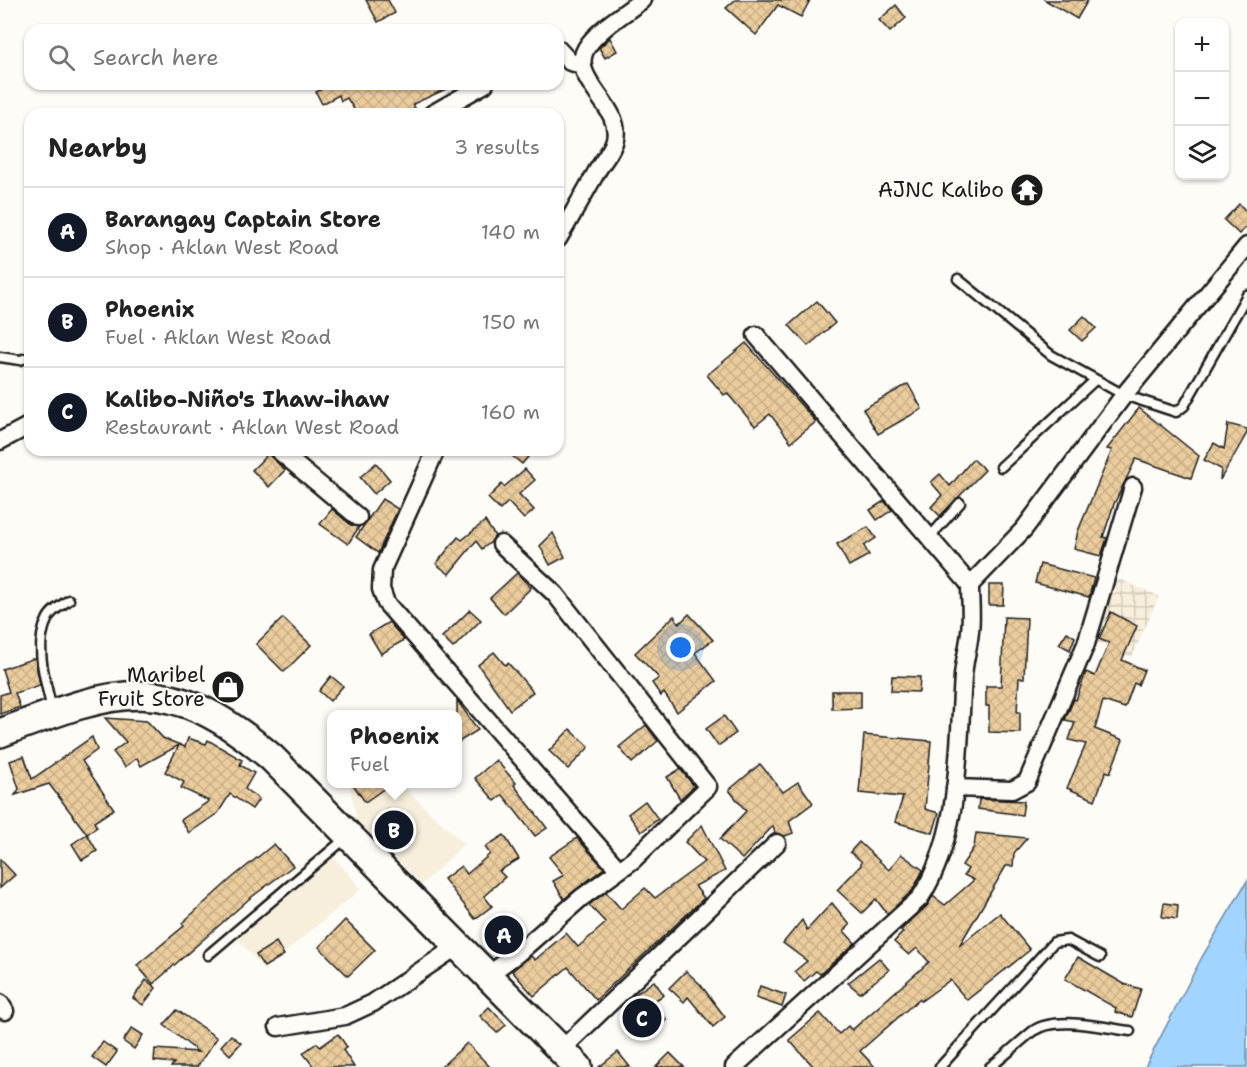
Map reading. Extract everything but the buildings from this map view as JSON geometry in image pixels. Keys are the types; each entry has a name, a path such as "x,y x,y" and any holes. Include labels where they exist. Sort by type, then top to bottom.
{"main road":[{"path":"0,733 52,713 102,698 153,695 183,702 224,721 272,758 570,1058"}],"street":[{"path":"564,229 615,141 614,118 606,103 588,84 583,65 587,46 604,29 642,0"},
{"path":"564,56 570,62 583,65"},
{"path":"443,108 474,90"},
{"path":"970,585 1024,529 1124,395 1247,246"},
{"path":"734,1067 920,898 931,880 947,834 955,788 963,667 970,631 970,585 928,539 756,335"},
{"path":"0,441 24,428"},
{"path":"285,456 358,517"},
{"path":"433,456 382,570 381,589 386,603 619,870"},
{"path":"955,788 1012,790 1027,782 1090,636 1133,487"},
{"path":"488,975 633,860 708,788 555,594 501,544"},
{"path":"570,1058 777,843"},
{"path":"278,1027 345,1016 373,1003 459,945"}],"lane":[{"path":"958,279 1051,356 1124,395 1168,411 1181,410 1247,295"},
{"path":"0,357 24,359"},
{"path":"1000,467 1095,380"},
{"path":"928,539 960,503"},
{"path":"52,713 42,658 41,636 48,616 69,600"},
{"path":"208,955 342,827"},
{"path":"940,1067 1054,942 1068,940 1100,957"},
{"path":"990,1067 1035,1030 1048,1024 1082,1024 1130,1031"}],"shaded area":[{"path":"1119,579 1159,596 1132,657 1091,640"},
{"path":"351,788 404,788 464,844 422,885 357,820"},
{"path":"334,857 361,889 264,970 237,938"}],"water":[{"path":"1247,881 1247,1067 1145,1067 1202,957"}],"place":[{"name":"AJNC Kalibo","path":"1027,190"},
{"name":"Maribel Fruit Store","path":"228,687"},
{"name":"Phoenix","path":"394,830"},
{"name":"Barangay Captain Store","path":"504,935"},
{"name":"Kalibo-Niño's Ihaw-ihaw","path":"642,1018"}]}
